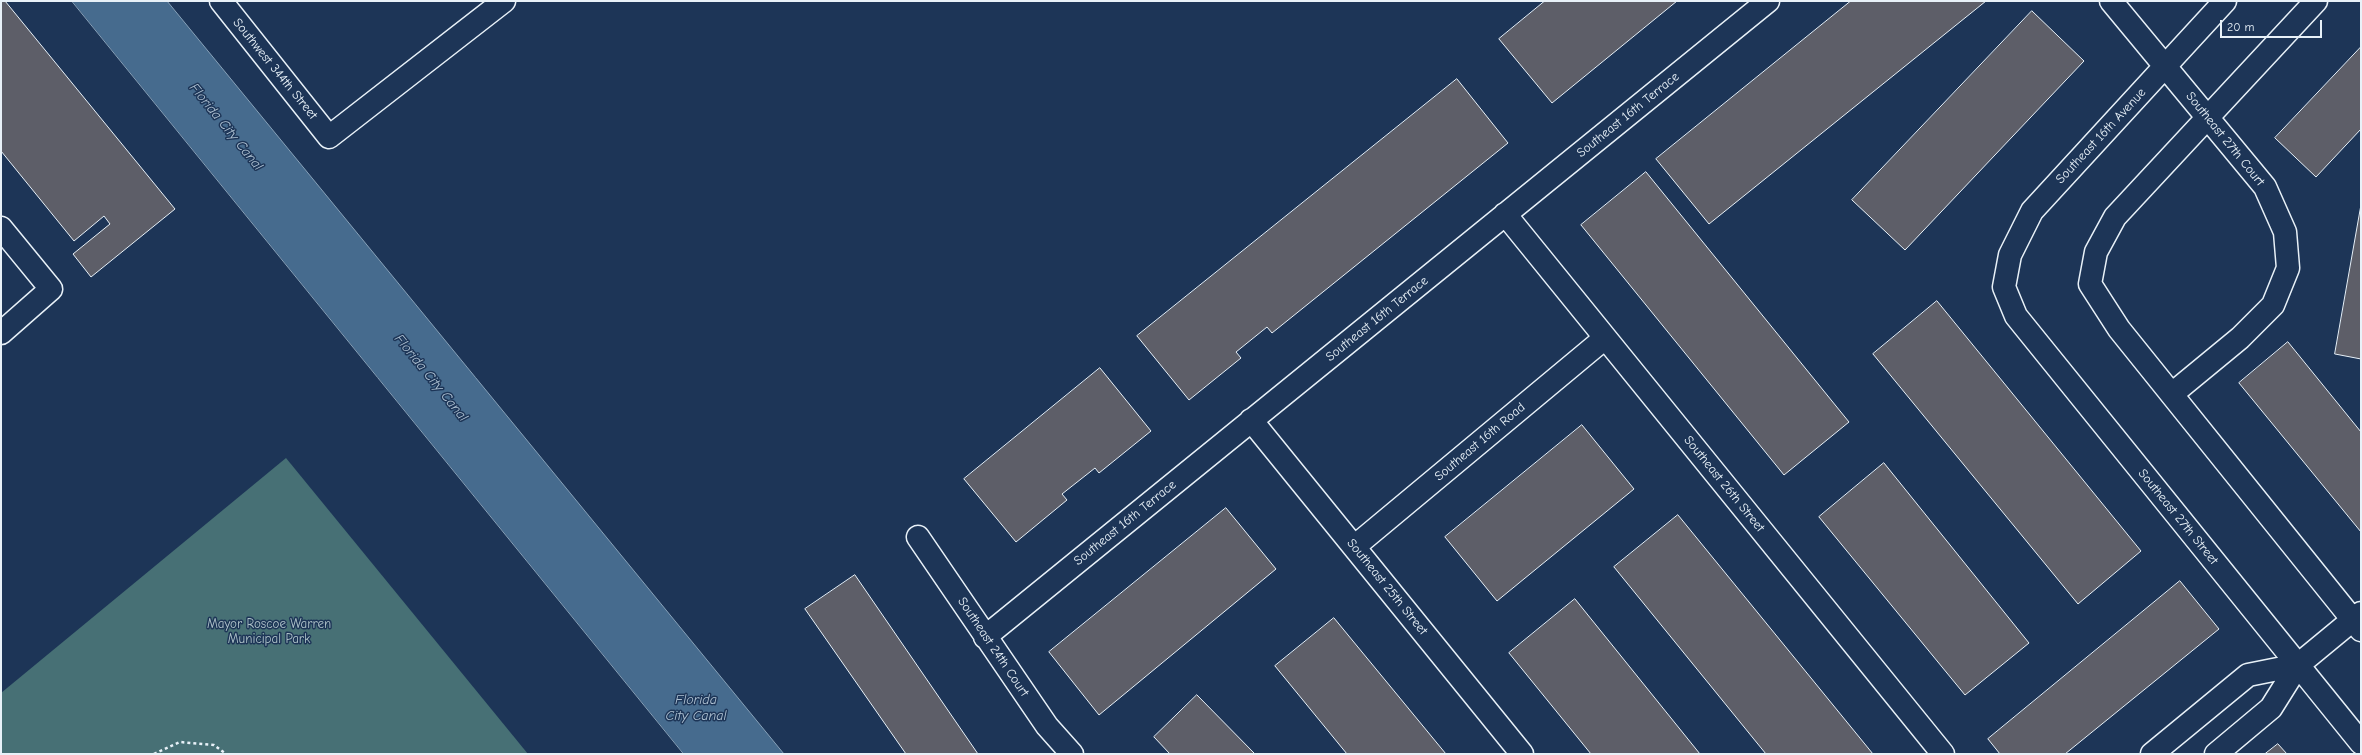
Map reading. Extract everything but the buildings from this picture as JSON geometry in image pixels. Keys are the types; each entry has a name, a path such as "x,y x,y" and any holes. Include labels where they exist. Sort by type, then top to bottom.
{"street":[{"name":"Southwest 344th Street","path":"221,1 330,137 504,1"},
{"name":"Southeast 16th Terrace","path":"985,637 1768,1"},
{"name":"Southeast 27th Court","path":"2111,1 2265,187 2285,232 2288,268 2273,305 2240,338 2172,394"},
{"name":"Southeast 16th Avenue","path":"2004,287 2010,254 2032,211 2225,1"},
{"path":"2152,754 2248,676 2298,664 2358,621 2119,329 2090,284 2096,252 2115,217 2316,1"},
{"name":"Southeast 26th Street","path":"1505,214 1942,754"},
{"path":"1,228 51,289 1,332"},
{"name":"Southeast 27th Street","path":"2004,287 2016,316 2361,743"},
{"name":"Southeast 16th Road","path":"1354,547 1606,338"},
{"name":"Southeast 25th Street","path":"1252,420 1522,754"},
{"name":"Southeast 24th Court","path":"918,537 1047,726 1072,754"},
{"path":"2216,754 2271,708 2298,664"}],"path":[{"path":"154,754 180,742 214,745 226,754"}],"green space":[{"name":"Mayor Roscoe Warren Municipal Park","path":"286,458 528,754 1,754 1,693"}],"water":[{"name":"Florida City Canal","path":"72,1 167,1 784,754 684,754"}]}
